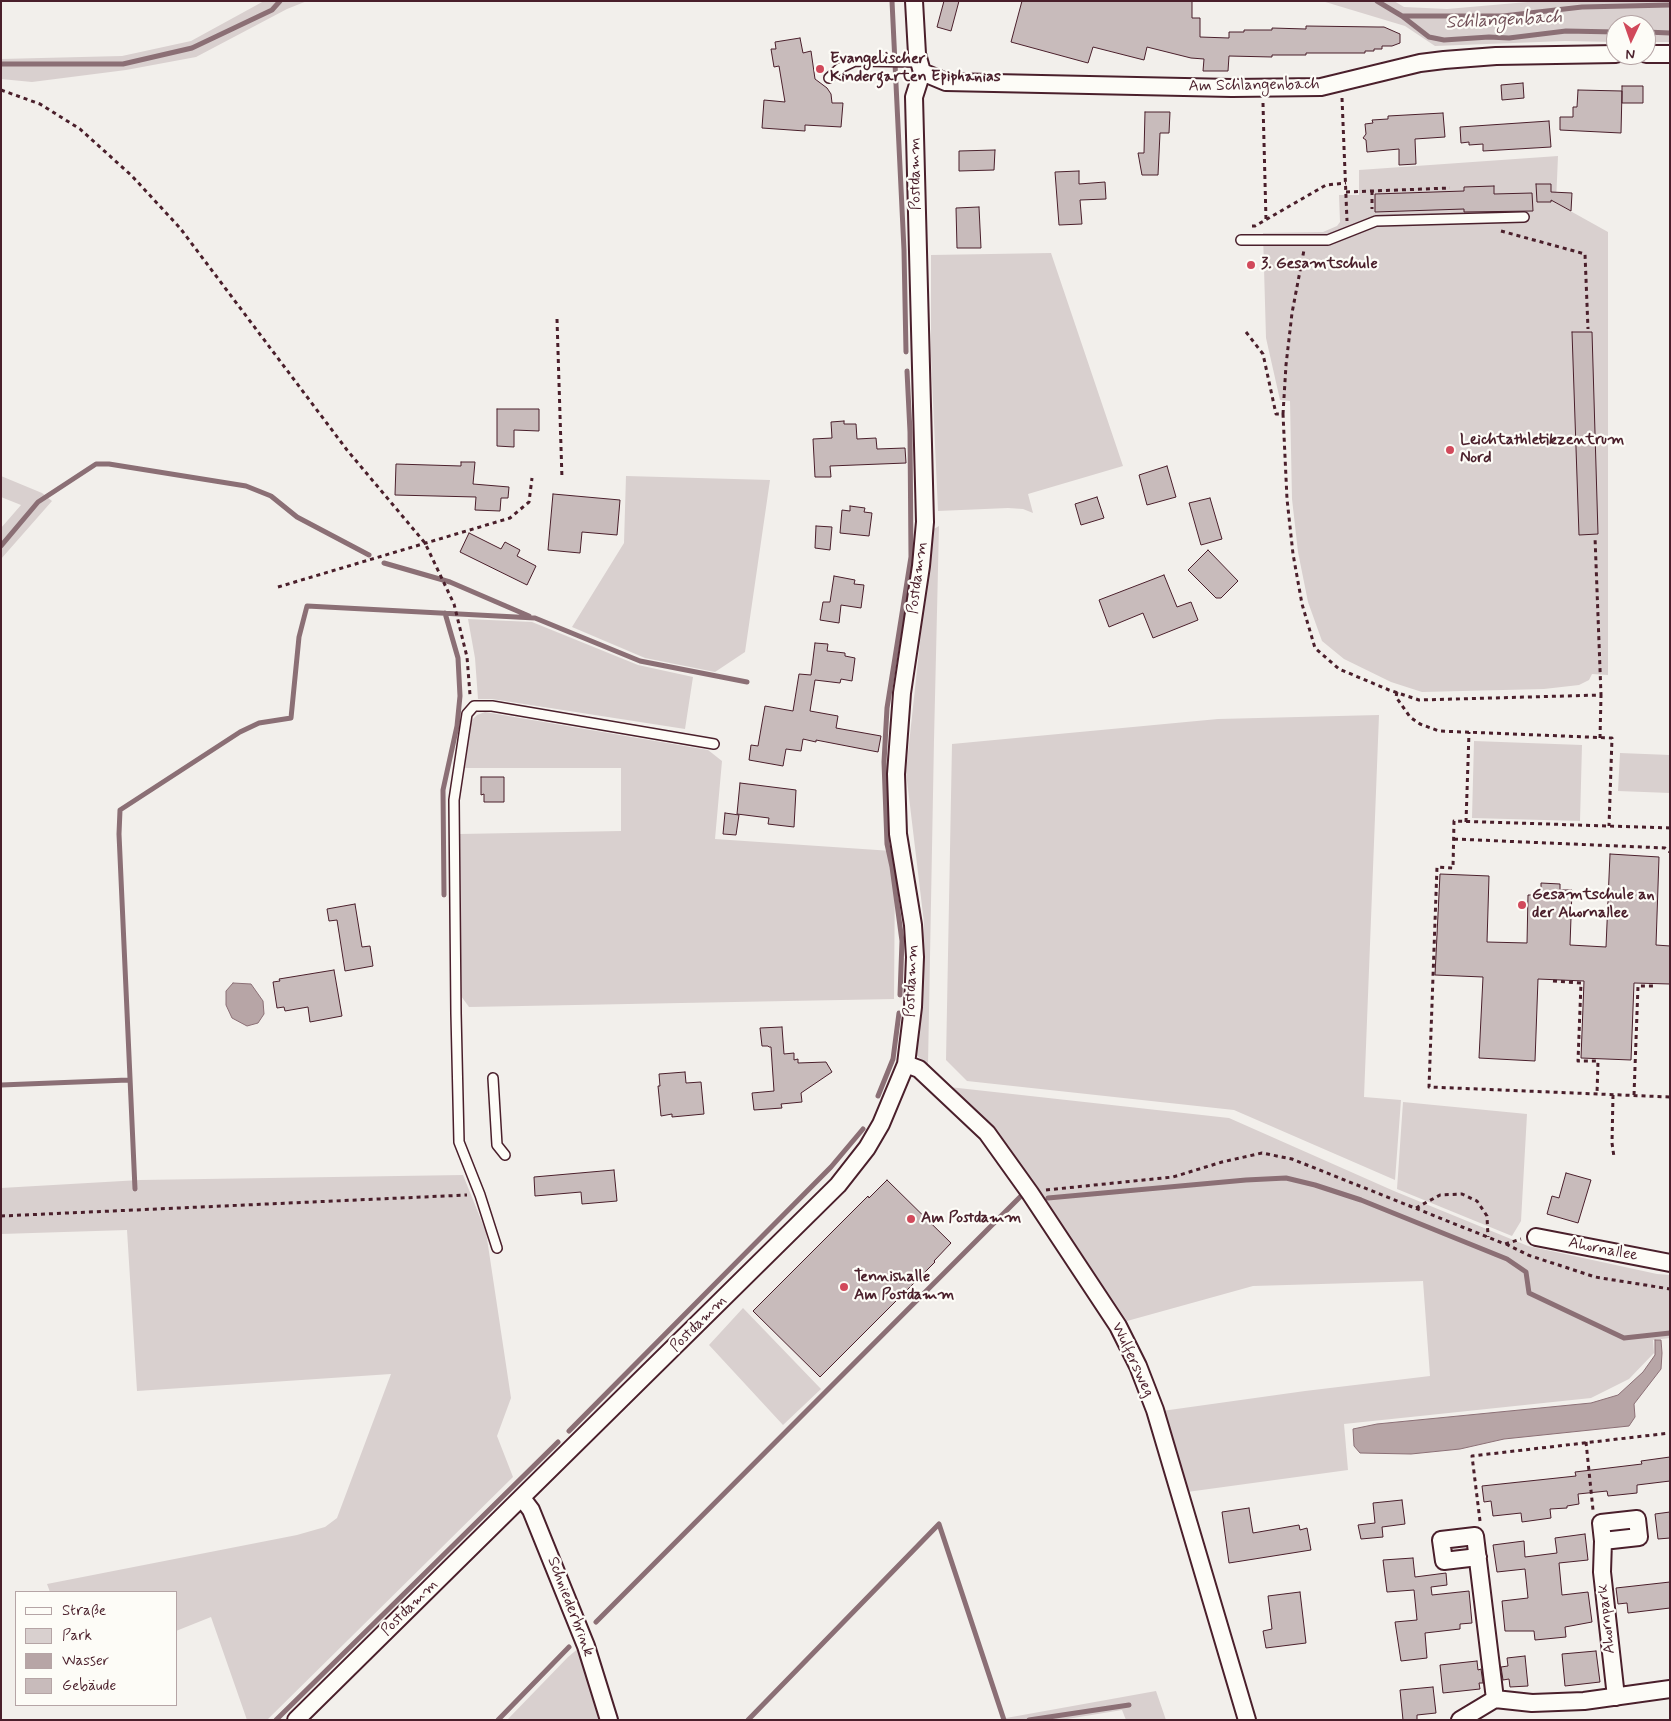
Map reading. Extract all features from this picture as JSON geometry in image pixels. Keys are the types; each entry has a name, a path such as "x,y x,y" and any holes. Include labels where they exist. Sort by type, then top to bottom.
{"street":[{"name":"Postdamm","path":"296,1720 838,1185 867,1148 880,1124 906,1064 913,1007 915,957 913,925 898,834 896,774 902,693 921,566 925,522 914,97 920,67 916,54 914,1"},
{"name":"Am Schlangenbach","path":"920,67 946,82 1262,88 1321,87 1420,63 1444,60 1496,56 1606,54"},
{"path":"1656,54 1670,54"},
{"name":"Wulfersweg","path":"906,1064 919,1069 987,1133 1030,1193 1118,1326 1138,1366 1155,1410 1247,1720"},
{"name":"Ahornallee","path":"1536,1237 1670,1263"},
{"name":"Schniederbrink","path":"522,1498 531,1510 586,1646 609,1720"},
{"path":"1601,1523 1637,1519 1639,1537 1603,1541"},
{"name":"Ahornpark","path":"1601,1523 1603,1541 1602,1572 1616,1697"},
{"path":"1478,1557 1444,1560 1441,1540 1475,1536 1478,1557 1495,1699"},
{"path":"1460,1720 1495,1699 1532,1703 1584,1702 1670,1689"}],"lane":[{"path":"829,78 840,68 855,61 900,62 920,67"},
{"path":"1241,240 1328,240 1373,222 1524,217"},
{"path":"497,1248 480,1195 459,1142 454,800 467,714 474,706 492,706 689,738 714,744"},
{"path":"493,1078 497,1145 505,1155"}],"path":[{"path":"1342,82 1348,232"},
{"path":"1262,88 1266,220"},
{"path":"1,90 40,104 80,129 132,176 180,228 347,450 424,543 454,604 467,657 470,697 474,706"},
{"path":"1248,226 1255,226 1326,185 1346,183"},
{"path":"1346,192 1450,188"},
{"path":"1372,191 1373,222"},
{"path":"1500,231 1585,254 1588,328"},
{"path":"1305,240 1292,313 1283,414 1287,500 1293,554 1302,604 1315,648 1339,669 1419,700 1601,695"},
{"path":"557,319 562,479"},
{"path":"1246,332 1263,354 1276,414 1283,414"},
{"path":"278,587 510,518 529,502 532,478"},
{"path":"1594,537 1601,695 1600,738"},
{"path":"1397,692 1396,697 1410,717 1420,724 1439,731 1612,738 1608,826"},
{"path":"1466,822 1469,732"},
{"path":"1670,828 1454,821 1453,868 1436,867 1429,1087 1670,1097"},
{"path":"1454,839 1665,848 1670,852"},
{"path":"1554,981 1580,983 1578,1061 1598,1061 1597,1094"},
{"path":"1634,1096 1638,986 1653,986"},
{"path":"1613,1095 1612,1143 1614,1158"},
{"path":"1030,1193 1173,1177 1222,1162 1262,1153 1292,1159 1528,1254 1595,1277 1670,1289"},
{"path":"1416,1208 1440,1195 1462,1194 1477,1201 1487,1216 1488,1237"},
{"path":"1,1216 480,1195"},
{"path":"1505,1244 1536,1237"},
{"path":"1475,1536 1480,1520 1472,1456 1670,1433"},
{"path":"1586,1442 1592,1509 1601,1523"}],"green space":[{"path":"264,1 307,1 287,9 196,57 126,70 32,82 1,79 1,59 122,56 191,41"},
{"path":"1322,1 1394,1 1404,7 1447,9 1539,1 1670,1 1670,42 1656,42 1656,15 1606,15 1606,42 1565,41 1435,46 1405,26"},
{"name":"Leichtathletikzentrum Nord","path":"1558,156 1556,203 1608,232 1608,675 1592,674 1589,680 1579,685 1544,689 1422,692 1391,682 1344,659 1322,641 1308,602 1298,552 1292,499 1290,401 1280,400 1266,338 1263,233 1323,232 1337,226 1340,222 1339,195 1359,195 1359,170"},
{"path":"1051,253 1123,466 1028,494 1033,513 1023,509 1008,508 938,511 931,356 931,255"},
{"path":"1,476 42,493 52,501 1,559 1,528 21,505 1,497"},
{"path":"626,476 770,480 745,652 715,672 645,658 572,627 624,543"},
{"path":"939,526 928,1065 915,1054 924,923 906,772 932,530"},
{"path":"468,619 532,622 638,665 693,677 685,729 492,699 478,699 475,658"},
{"path":"485,712 708,750 722,761 715,839 892,851 895,865 894,999 469,1007 461,996 460,834 621,831 621,768 465,768 471,721 477,715"},
{"path":"1379,715 1364,1097 1401,1100 1395,1180 1234,1110 967,1081 946,1060 952,744 1218,719"},
{"path":"1474,741 1582,745 1580,821 1472,818"},
{"path":"1620,753 1670,755 1670,793 1618,791"},
{"path":"949,1087 1229,1118 1394,1191 1528,1246 1657,1274 1670,1275 1670,1338 1653,1340 1654,1353 1629,1379 1591,1398 1344,1424 1348,1470 1187,1492 1162,1411 1430,1376 1423,1281 1253,1286 1127,1321 1046,1201 990,1131"},
{"path":"1403,1102 1527,1114 1521,1221 1512,1236 1397,1189"},
{"path":"463,1175 486,1232 511,1398 497,1436 513,1477 267,1720 247,1720 211,1617 178,1630 178,1591 50,1591 47,1584 297,1535 325,1527 337,1518 391,1374 137,1391 127,1230 1,1234 1,1188 140,1180"},
{"path":"743,1308 821,1389 783,1425 709,1345"},
{"path":"580,1647 603,1720 507,1720 568,1657"},
{"path":"1156,1691 1166,1720 1126,1720 1122,1710 1061,1720 1005,1720 1006,1718"}],"water":[{"path":"233,983 251,984 263,1001 264,1014 258,1023 247,1026 232,1018 226,1005 226,991"},
{"path":"1655,1340 1661,1340 1661,1369 1634,1404 1635,1417 1629,1426 1504,1439 1460,1449 1411,1454 1360,1453 1354,1446 1353,1429 1377,1424 1591,1403 1618,1395 1643,1372 1655,1355"}],"building":[{"path":"944,1 959,1 951,31 937,27"},
{"path":"1022,1 1192,1 1192,18 1200,18 1200,37 1229,38 1229,32 1272,30 1272,28 1306,29 1306,26 1384,27 1400,34 1400,43 1392,46 1382,46 1382,49 1365,51 1365,53 1306,53 1306,55 1272,55 1272,57 1229,56 1228,71 1203,71 1204,59 1191,58 1147,47 1144,60 1093,47 1088,63 1011,42"},
{"path":"800,38 803,53 811,51 815,79 827,88 831,94 832,103 843,103 841,127 805,125 805,131 762,128 764,100 785,102 779,66 774,67 771,49 776,49 775,42"},
{"path":"1523,83 1524,98 1502,100 1501,85"},
{"path":"1622,86 1643,86 1643,103 1622,103"},
{"path":"1578,90 1622,91 1621,133 1560,130 1560,117 1573,117 1573,107 1577,107"},
{"path":"1145,112 1170,112 1169,133 1160,133 1158,175 1142,175 1138,153 1144,153"},
{"path":"1443,113 1445,137 1415,139 1416,164 1399,165 1399,149 1367,152 1366,140 1363,138 1366,134 1365,124 1373,123 1372,120 1388,119 1388,116"},
{"path":"1549,121 1551,147 1483,151 1483,144 1469,145 1469,142 1461,143 1460,127"},
{"path":"995,150 994,170 959,171 959,151"},
{"path":"1079,171 1079,184 1105,182 1106,199 1080,200 1082,224 1059,225 1055,172"},
{"path":"1536,184 1551,184 1551,192 1572,193 1571,211 1551,200 1551,202 1537,202"},
{"path":"1494,186 1494,194 1532,193 1533,211 1464,212 1464,209 1375,212 1375,194 1464,191 1464,187"},
{"path":"979,207 981,248 957,248 956,208"},
{"path":"1572,332 1592,332 1598,534 1579,535"},
{"path":"497,409 539,409 539,431 514,430 514,447 497,446"},
{"path":"844,421 844,424 856,424 857,439 876,438 877,449 905,448 906,463 830,466 831,477 815,477 813,439 832,438 831,422"},
{"path":"461,462 475,462 473,484 509,487 508,498 501,498 500,511 475,510 476,497 395,495 396,464 461,466"},
{"path":"1167,466 1176,497 1147,505 1139,475"},
{"path":"553,494 620,500 617,535 582,532 580,553 548,550"},
{"path":"1097,497 1104,518 1081,525 1075,504"},
{"path":"1210,498 1222,539 1201,545 1189,503"},
{"path":"850,506 865,508 864,512 872,513 869,536 840,533 842,510 850,511"},
{"path":"816,526 832,527 830,550 815,548"},
{"path":"469,533 501,549 505,542 520,550 517,556 536,566 527,585 460,552"},
{"path":"1208,550 1238,581 1221,598 1216,598 1188,570"},
{"path":"1164,575 1177,607 1191,602 1198,620 1153,638 1143,613 1109,627 1099,600"},
{"path":"834,576 855,580 854,584 864,585 861,608 841,605 839,623 820,620 823,602 830,602"},
{"path":"815,643 828,644 827,651 845,653 845,656 855,658 852,681 841,679 840,683 815,680 810,711 838,716 836,728 881,736 878,752 803,739 801,751 786,749 783,766 749,760 751,745 758,746 765,706 793,711 799,674 811,675"},
{"path":"481,777 504,777 504,802 484,802 484,794 481,795"},
{"path":"740,783 796,790 794,827 768,824 769,818 737,814"},
{"path":"725,813 739,815 736,835 723,834"},
{"path":"1610,854 1659,857 1656,945 1670,946 1670,984 1634,983 1631,1060 1581,1058 1584,981 1538,979 1535,1061 1479,1058 1483,977 1435,975 1440,874 1489,876 1487,942 1527,943 1528,895 1541,895 1541,883 1560,884 1560,890 1572,890 1570,945 1606,947"},
{"path":"355,904 362,947 370,946 373,966 345,971 337,920 329,921 327,909"},
{"path":"334,970 342,1016 310,1022 308,1007 285,1011 284,1007 277,1008 273,982 280,981 279,979"},
{"path":"782,1027 784,1054 794,1053 794,1060 798,1059 798,1063 826,1062 832,1072 801,1093 802,1102 781,1104 782,1108 754,1110 752,1093 774,1091 771,1047 762,1046 760,1028"},
{"path":"685,1072 686,1083 701,1082 704,1114 672,1117 672,1114 661,1116 658,1086 660,1086 659,1074"},
{"path":"614,1170 617,1201 582,1204 581,1192 535,1196 534,1177"},
{"path":"1566,1173 1591,1180 1578,1223 1547,1214 1552,1196 1559,1198"},
{"name":"Tennishalle Am Postdamm","path":"887,1180 951,1243 935,1262 820,1377 753,1311 868,1196 869,1198"},
{"path":"1670,1457 1670,1481 1637,1485 1637,1493 1608,1496 1607,1491 1578,1494 1579,1504 1567,1506 1567,1508 1550,1509 1551,1518 1522,1522 1521,1513 1493,1516 1491,1501 1484,1502 1482,1486 1576,1476 1575,1472 1642,1464 1641,1461"},
{"path":"1402,1500 1405,1524 1382,1527 1383,1537 1361,1539 1358,1525 1375,1523 1373,1503"},
{"path":"1249,1508 1253,1533 1299,1525 1300,1530 1307,1528 1311,1550 1229,1563 1222,1512"},
{"path":"1670,1512 1670,1538 1658,1539 1655,1514"},
{"path":"1585,1534 1588,1560 1559,1563 1562,1595 1588,1592 1592,1622 1565,1627 1566,1637 1535,1640 1534,1631 1505,1631 1502,1601 1528,1598 1525,1569 1497,1572 1493,1545 1524,1541 1525,1557 1557,1553 1555,1538"},
{"path":"1413,1558 1415,1577 1446,1573 1447,1585 1431,1587 1432,1595 1469,1591 1472,1623 1460,1624 1460,1629 1425,1633 1427,1658 1401,1661 1395,1622 1417,1620 1414,1590 1387,1592 1383,1560"},
{"path":"1670,1582 1670,1608 1628,1613 1627,1603 1618,1604 1616,1588"},
{"path":"1300,1592 1306,1643 1266,1648 1263,1631 1272,1629 1268,1596"},
{"path":"1596,1651 1600,1682 1565,1686 1562,1654"},
{"path":"1525,1656 1528,1686 1510,1687 1509,1679 1503,1680 1501,1667 1508,1666 1507,1658"},
{"path":"1477,1661 1478,1670 1481,1669 1483,1683 1479,1683 1480,1689 1443,1693 1440,1665"},
{"path":"1433,1687 1436,1713 1417,1715 1417,1720 1403,1720 1400,1690"}],"waterway":[{"name":"Schlangenbach","path":"1,64 123,64 192,48 272,10 280,1"},
{"path":"892,1 904,250 906,352"},
{"name":"Schlangenbach","path":"1377,1 1402,16 1429,37 1444,40 1489,37 1509,38 1566,31 1606,32"},
{"name":"Schlangenbach","path":"1402,16 1503,16 1582,7 1670,5"},
{"name":"Schlangenbach","path":"1656,32 1670,33"},
{"path":"900,995 902,941 887,844 884,762 887,708 911,557 910,432 907,371"},
{"path":"1,546 38,502 96,464 109,464 246,486 271,496 297,517 369,555"},
{"path":"384,563 450,582 529,616"},
{"path":"135,1189 119,834 120,810 240,732 259,723 291,718 299,637 307,606 535,618 640,661 747,682"},
{"path":"444,895 443,790 457,726 460,696 458,658 445,613"},
{"path":"878,1096 893,1059 899,1013"},
{"path":"1,1085 128,1080"},
{"path":"569,1431 831,1167 863,1129"},
{"path":"1048,1198 1286,1178 1361,1200 1507,1259 1526,1272 1529,1293 1624,1338 1670,1333"},
{"path":"596,1622 1022,1195"},
{"path":"276,1720 558,1442"},
{"path":"748,1720 939,1524 1004,1720"},
{"path":"498,1720 569,1647"},
{"path":"1029,1720 1129,1705"}],"place":[{"name":"Evangelischer Kindergarten Epiphanias","path":"820,69"},
{"name":"3. Gesamtschule","path":"1251,265"},
{"name":"Leichtathletikzentrum Nord","path":"1450,450"},
{"name":"Gesamtschule an der Ahornallee","path":"1522,905"},
{"name":"Am Postdamm","path":"911,1219"},
{"name":"Tennishalle Am Postdamm","path":"844,1287"}]}
